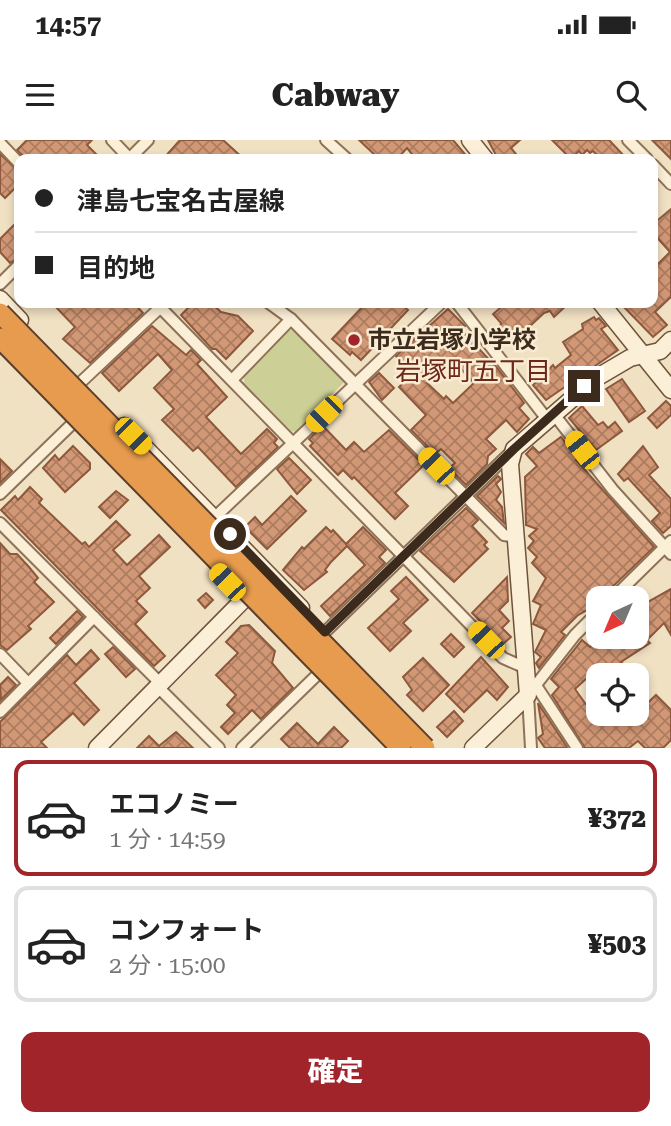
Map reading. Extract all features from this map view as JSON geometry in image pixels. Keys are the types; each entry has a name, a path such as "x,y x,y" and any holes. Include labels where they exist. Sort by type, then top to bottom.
{"highway":[{"path":"0,313 425,748"},
{"path":"0,338 401,748"}],"main road":[{"path":"470,140 481,154"},
{"path":"0,299 437,748"},
{"path":"605,308 671,390"},
{"path":"473,748 532,691 526,668 510,464 514,449 596,378 630,358 660,351 671,340"},
{"path":"0,350 389,748"},
{"path":"97,748 269,574"}],"street":[{"path":"112,140 125,154"},
{"path":"135,154 148,140"},
{"path":"326,140 341,154"},
{"path":"628,140 642,154"},
{"path":"0,144 14,158"},
{"path":"658,170 671,184"},
{"path":"0,284 14,270"},
{"path":"81,382 156,308"},
{"path":"164,308 503,658 526,668"},
{"path":"276,308 291,319 504,535 516,537"},
{"path":"214,518 436,308"},
{"path":"461,308 613,490 669,547 626,586"},
{"path":"232,380 291,319"},
{"path":"0,494 72,424"},
{"path":"325,632 514,449"},
{"path":"0,523 219,748"},
{"path":"0,712 94,617"},
{"path":"531,748 532,691 586,624"},
{"path":"0,654 28,683"},
{"path":"242,748 317,675"},
{"path":"532,691 577,748"}],"green space":[{"path":"288,330 297,331 345,381 296,432 291,431 244,383 244,375"}],"building":[{"path":"27,140 92,140 87,145 96,154 21,154 17,150"},
{"path":"180,140 223,140 238,154 167,154"},
{"path":"359,140 453,140 465,154 412,154 407,148 402,154 374,154"},
{"path":"488,140 520,140 511,148 516,154 495,154"},
{"path":"552,140 609,140 622,154 596,154 587,150 583,154 579,151 576,154 566,154"},
{"path":"652,140 671,140 671,159"},
{"path":"0,154 14,167 14,189 5,198 0,193"},
{"path":"671,209 671,297 655,312 667,325 653,337 625,308 658,308 658,264 670,252 658,239 658,220"},
{"path":"14,225 14,260 10,263 0,252 0,239"},
{"path":"57,308 138,308 143,313 90,363 63,339 75,327"},
{"path":"188,308 217,308 221,312 238,316 253,331 226,359 216,349 212,349 181,315"},
{"path":"361,308 408,310 361,360 352,352 350,355 332,339"},
{"path":"500,308 564,308 554,317 550,311 544,313 513,342 493,314"},
{"path":"448,309 465,326 461,330 498,369 524,403 519,408 529,419 517,432 506,420 486,439 496,449 488,456 487,464 466,485 449,468 455,463 441,449 435,454 411,430 426,415 399,387 412,374 396,356","holes":["452,359 474,383 453,403 446,396 444,399 427,383"]},
{"path":"594,317 596,320 599,318 606,326 601,329 618,350 546,400 533,385 553,365 555,368 571,355 563,342 583,329 582,324"},
{"path":"152,326 186,355 191,350 201,360 197,364 227,397 206,417 241,454 267,429 277,439 274,443 278,447 236,487 198,447 193,451 162,420 174,409 154,388 172,370 158,354 119,391 102,373"},
{"path":"379,373 394,388 382,400 369,382"},
{"path":"622,379 645,411 629,422 606,389"},
{"path":"666,401 671,406 671,415 657,428 648,418"},
{"path":"582,406 598,425 603,422 608,428 615,422 622,431 596,450 569,418"},
{"path":"323,426 346,450 354,442 364,452 389,430 424,465 395,493 408,506 395,519 354,477 352,479 343,470 338,475 310,446 313,443 309,439"},
{"path":"561,437 578,459 576,460 654,547 613,586 586,586 586,611 561,632 565,635 539,668 536,663 541,657 535,652 546,630 533,624 541,605 533,601 546,578 532,563 537,557 528,548 534,541 529,536 537,529 526,525 525,477 537,466 526,454 533,447 539,453"},
{"path":"73,446 90,463 90,469 65,492 43,468 55,455 59,460"},
{"path":"643,446 658,467 649,475 671,499 671,526 663,533 652,521 660,513 628,478 624,481 618,474"},
{"path":"289,458 311,480 297,494 277,469"},
{"path":"0,459 12,471 0,483"},
{"path":"498,476 501,479 496,484 501,492 496,500 502,507 504,523 477,496"},
{"path":"30,487 42,499 39,503 82,544 85,542 89,547 116,521 130,535 113,550 127,565 159,535 170,547 139,576 150,588 136,601 147,612 135,624 165,656 154,666 1,510 15,496 18,500"},
{"path":"116,491 128,500 110,518 99,507"},
{"path":"291,496 306,511 267,549 245,527 255,517 262,525"},
{"path":"466,508 478,520 472,526 487,542 484,545 488,549 454,582 420,551"},
{"path":"326,527 331,532 333,530 346,544 363,527 386,550 379,557 385,563 330,616 321,606 365,565 347,546 331,562 325,570 327,572 304,590 283,570 302,547 304,549"},
{"path":"0,543 10,554 17,554 29,567 38,578 34,582 54,602 28,626 31,629 7,650 0,645"},
{"path":"406,577 428,600 403,623 411,631 390,651 368,628 399,599 391,591"},
{"path":"507,577 508,601 499,610 509,621 502,628 511,637 503,644 472,613"},
{"path":"671,589 671,635 664,623 649,638 649,601"},
{"path":"206,593 213,600 205,608 198,600"},
{"path":"77,611 83,617 56,644 50,638"},
{"path":"249,625 275,651 272,663 293,688 261,719 252,710 228,734 221,727 235,713 227,705 236,695 216,675 238,653 226,642 241,626"},
{"path":"451,634 464,647 454,657 441,644"},
{"path":"582,640 586,644 586,649 641,649 622,663 586,663 586,679 575,689 586,705 586,726 649,726 649,702 656,695 671,710 671,740 663,748 645,748 638,741 629,748 585,748 552,695 559,687 551,679"},
{"path":"113,647 135,669 126,677 105,654"},
{"path":"91,650 99,659 74,683 99,710 84,725 73,713 41,742 47,748 0,748 0,722 67,655 76,665"},
{"path":"481,657 508,687 497,700 487,690 464,712 446,694"},
{"path":"423,658 449,685 423,711 407,695 412,690 403,677"},
{"path":"8,677 16,685 1,700 0,685"},
{"path":"538,703 566,748 545,748 538,738 543,734"},
{"path":"454,711 463,721 447,737 437,727"},
{"path":"297,723 318,744 334,727 348,741 341,748 290,748 281,739"},
{"path":"176,732 193,748 137,748 149,736 159,746"}],"place":[{"name":"市立岩塚小学校","path":"354,340"}],"district":[{"name":"岩塚町五丁目","path":"473,371"}],"route":[{"path":"230,534 325,632 514,449 584,386"}]}
